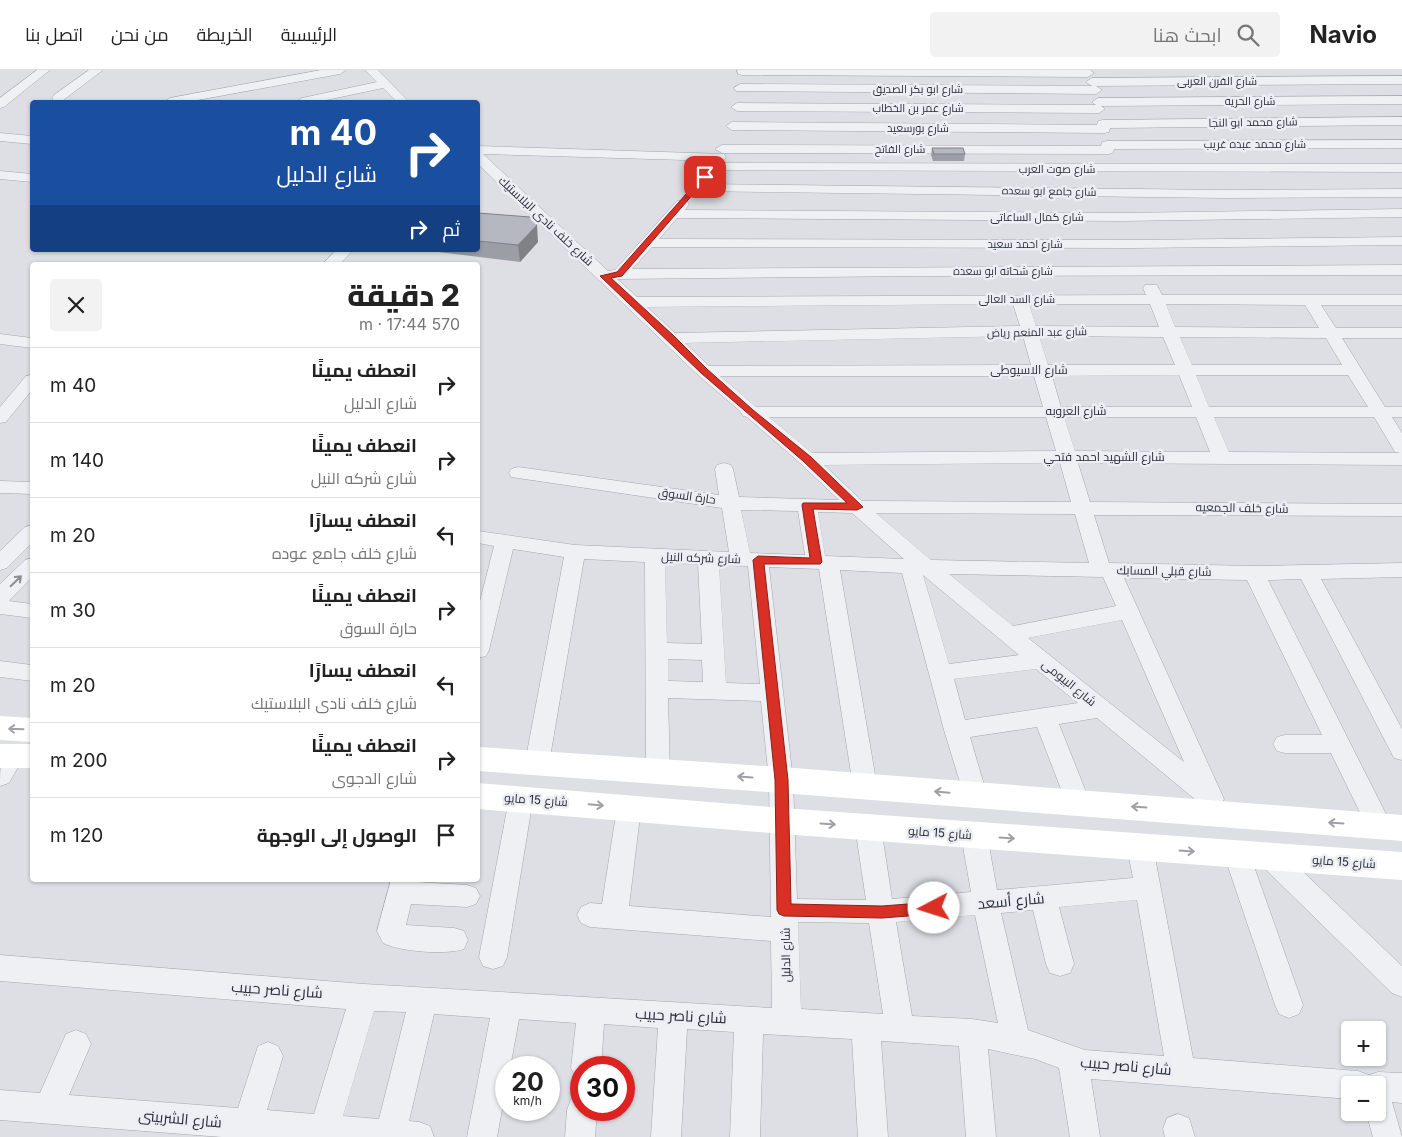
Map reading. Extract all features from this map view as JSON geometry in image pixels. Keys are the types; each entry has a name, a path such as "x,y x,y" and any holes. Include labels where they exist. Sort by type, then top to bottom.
{"main road":[{"path":"0,728 30,730"},
{"path":"480,759 1078,802 1216,806 1390,827"},
{"name":"شارع 15 مايو","path":"480,796 782,821 1402,866"}],"street":[{"path":"1,102 44,70"},
{"path":"58,98 97,70"},
{"path":"181,100 340,70"},
{"path":"371,70 401,100"},
{"path":"383,70 413,100"},
{"path":"612,275 647,243 697,188 718,158 732,126 737,107 742,70 922,71 1093,88 1104,126 1114,192 1121,217 1222,458"},
{"path":"922,71 925,89"},
{"path":"1249,75 1298,144 1402,270"},
{"name":"شارع الفرن العربى","path":"1093,88 1249,75 1402,80"},
{"path":"311,100 386,84"},
{"name":"شارع ابو بكر الصديق","path":"740,88 1093,88"},
{"name":"شارع الحريه","path":"1093,88 1267,101 1402,100"},
{"name":"شارع عمر بن الخطاب","path":"737,107 892,108 1093,88"},
{"path":"892,108 898,149"},
{"name":"شارع محمد ابو النجا","path":"1104,126 1282,121 1402,121"},
{"name":"شارع بورسعيد","path":"732,126 895,128 1104,126"},
{"path":"0,137 30,140"},
{"name":"شارع محمد عبده غريب","path":"1108,148 1402,144"},
{"name":"شارع الفاتح","path":"718,158 898,149 1108,148"},
{"path":"480,150 718,158"},
{"name":"شارع صوت العرب","path":"718,158 941,169 1402,168"},
{"name":"شارع خلف نادى البلاستيك","path":"480,159 612,275 632,302 704,371 749,412 807,459 918,566"},
{"path":"941,169 955,244"},
{"path":"0,175 30,178"},
{"name":"شارع جامع ابو سعده","path":"697,188 945,189 1225,194 1402,194"},
{"path":"1225,194 1240,215"},
{"path":"1364,194 1380,213"},
{"name":"شارع كمال الساعاتى","path":"673,214 1121,217 1402,213"},
{"name":"شارع احمد سعيد","path":"647,243 1132,244 1402,242"},
{"path":"911,244 917,271"},
{"path":"319,262 329,252"},
{"path":"333,262 343,252"},
{"name":"شارع شحاته ابو سعده","path":"612,275 917,271 1402,270"},
{"path":"1020,299 1067,457 1106,570 1128,611 1216,806"},
{"name":"شارع السد العالى","path":"632,302 1020,299 1402,300"},
{"path":"1310,299 1402,448"},
{"name":"شارع عبد المنعم رياض","path":"671,338 1030,331 1402,333"},
{"path":"2,341 30,343"},
{"name":"شارع الاسيوطى","path":"704,371 1353,370"},
{"path":"0,418 30,382"},
{"name":"شارع العروبه","path":"749,412 1402,412"},
{"name":"شارع الشهيد احمد فتحي","path":"807,459 1067,457 1402,459"},
{"name":"شارع الدليل","path":"724,469 731,502 750,559 772,693 781,780 787,1022"},
{"name":"حارة السوق","path":"518,472 731,502 857,507"},
{"path":"0,487 30,488"},
{"path":"807,505 822,562 864,786"},
{"name":"شارع خلف الجمعيه","path":"857,507 1402,510"},
{"path":"0,563 30,534"},
{"name":"شارع شركه النيل","path":"480,538 575,552 918,566"},
{"path":"480,642 505,542"},
{"path":"537,763 575,552"},
{"path":"655,556 658,772"},
{"path":"708,558 714,691"},
{"path":"918,566 940,673 975,795"},
{"name":"شارع قبلي المسابك","path":"918,566 1254,573 1402,570"},
{"name":"شارع البيومى","path":"918,566 1009,634 1216,806"},
{"path":"0,597 30,567"},
{"path":"1308,572 1402,751"},
{"path":"1254,573 1338,744 1390,827"},
{"path":"0,606 30,611"},
{"path":"1009,634 1128,611"},
{"path":"656,651 712,652"},
{"path":"940,673 1040,660"},
{"path":"0,670 30,673"},
{"path":"656,689 772,693"},
{"path":"956,730 1100,709"},
{"path":"1045,717 1078,802"},
{"path":"1286,744 1338,744"},
{"path":"493,957 521,799"},
{"name":"شارع أسعد","path":"629,808 602,916 785,920 986,904 1147,888"},
{"path":"868,827 899,1027"},
{"path":"974,835 986,904 1016,1040"},
{"path":"1140,847 1182,1071"},
{"path":"1237,854 1289,1005"},
{"path":"1270,857 1402,984"},
{"path":"454,940 397,937 393,935 391,931 403,886 467,896"},
{"path":"1044,898 1060,964"},
{"name":"شارع ناصر حبيب","path":"0,968 423,1000 673,1016 899,1027 972,1033 1036,1045 1073,1061 1085,1064 1341,1084"},
{"path":"324,1130 364,996"},
{"path":"405,1136 423,1000"},
{"path":"482,1137 507,1005"},
{"path":"587,1056 591,1010"},
{"path":"666,1137 673,1016"},
{"path":"745,1137 749,1020"},
{"path":"866,1026 873,1137"},
{"path":"972,1033 981,1137"},
{"path":"48,1108 76,1044"},
{"path":"248,1124 268,1056"},
{"path":"1073,1061 1085,1137"},
{"path":"1386,1087 1402,1088"},
{"name":"شارع الشربينى","path":"0,1105 405,1136"},
{"path":"580,1137 581,1121"},
{"path":"1383,1121 1388,1137"}],"building":[{"path":"932,148 963,148 965,154 934,154"},
{"path":"480,213 530,217 537,225 518,245 480,241"}],"route":[{"path":"705,177 620,274 604,276 704,371 749,412 807,459 857,507 807,505 816,562 758,560 781,780 784,910 882,912 934,908"}]}
